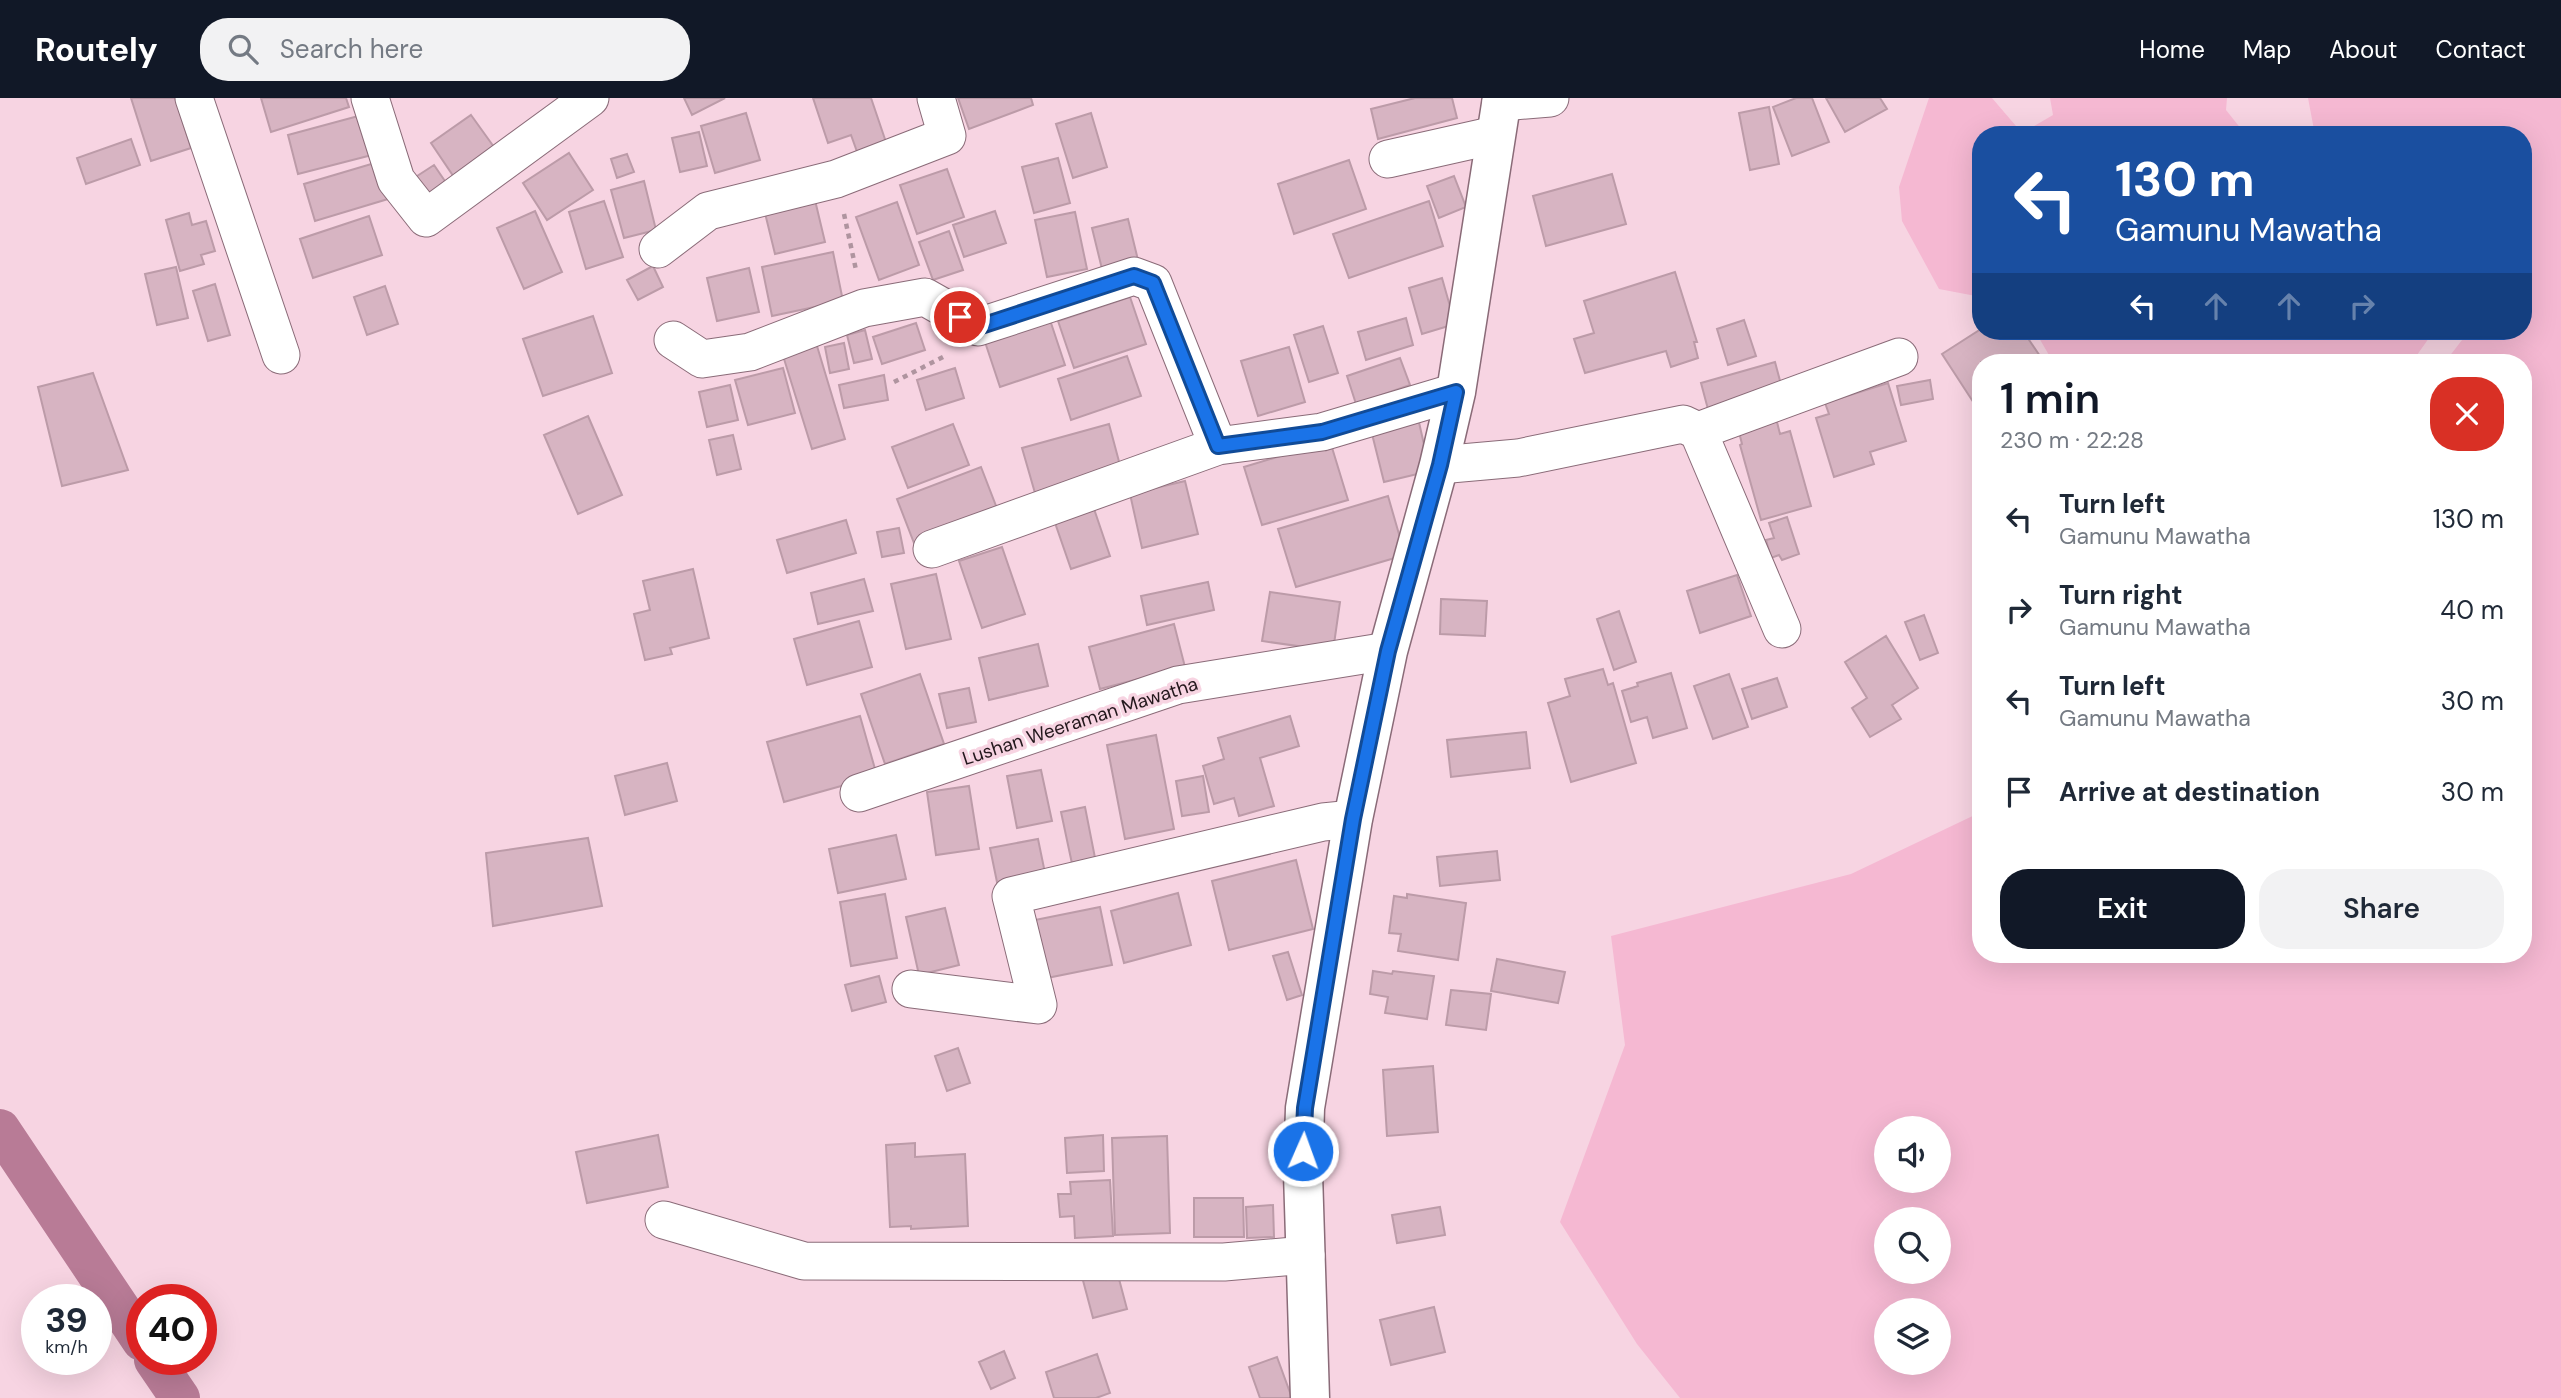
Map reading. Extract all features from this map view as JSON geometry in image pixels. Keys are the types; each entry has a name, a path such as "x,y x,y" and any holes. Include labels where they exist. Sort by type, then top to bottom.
{"street":[{"path":"194,98 281,355"},
{"path":"370,98 396,180 425,218 590,98"},
{"path":"658,249 708,211 836,179 947,136 936,98"},
{"path":"1388,159 1499,112 1550,98"},
{"path":"1310,1398 1303,1172 1305,1108 1353,819 1388,651 1440,465 1456,392 1499,112"},
{"path":"673,340 702,359 750,352 864,308 925,298 978,327 1134,276 1153,283 1218,446"},
{"path":"1698,431 1899,357"},
{"path":"932,549 1218,446 1322,432 1456,392"},
{"path":"1440,465 1518,458 1683,424 1698,431 1782,629"},
{"name":"Lushan Weeraman Mawatha","path":"859,793 1178,685 1388,651"},
{"path":"911,989 1038,1005 1011,896 1323,822 1353,819"},
{"path":"664,1220 804,1261 1224,1262 1306,1255"}],"path":[{"path":"836,179 864,308"},
{"path":"894,382 966,345 978,327"}],"shaded area":[{"path":"1929,98 1992,98 2016,126 1972,126 1972,295 1939,289 1902,221 1899,187"},
{"path":"2050,98 2227,98 2226,110 2239,126 2034,126 2053,115"},
{"path":"2308,98 2561,98 2561,1398 1680,1398 1637,1344 1560,1222 1625,1045 1611,936 1851,874 1972,816 1972,963 2532,963 2532,354 2451,354 2462,340 2532,340 2532,126 2313,126"},
{"path":"2040,340 2428,340 2418,354 2048,354"}],"building":[{"path":"131,98 175,98 191,148 151,161"},
{"path":"261,98 346,98 349,107 271,132"},
{"path":"684,98 725,98 692,115"},
{"path":"813,98 871,98 889,151 860,160 851,135 828,143"},
{"path":"958,98 1031,98 1033,105 969,129"},
{"path":"1415,98 1452,98 1457,118 1378,139 1371,109"},
{"path":"1796,98 1812,98 1829,142 1792,156 1773,107"},
{"path":"1826,98 1880,98 1887,109 1845,132"},
{"path":"1769,107 1779,164 1750,170 1739,113"},
{"path":"746,113 760,160 715,173 701,126"},
{"path":"1091,113 1107,167 1073,178 1056,124"},
{"path":"362,115 372,155 298,174 288,135"},
{"path":"471,115 499,154 458,183 431,143"},
{"path":"699,132 707,166 680,172 672,138"},
{"path":"131,139 140,165 86,184 77,158"},
{"path":"569,153 593,190 547,220 523,183"},
{"path":"627,154 634,172 617,178 611,159"},
{"path":"1058,158 1070,203 1034,213 1022,167"},
{"path":"1349,160 1366,209 1294,234 1278,184"},
{"path":"378,162 388,199 315,221 304,184"},
{"path":"434,165 449,187 426,203 411,180"},
{"path":"947,169 964,217 917,234 900,185"},
{"path":"1612,174 1626,224 1546,246 1533,196"},
{"path":"1454,176 1466,207 1439,218 1427,186"},
{"path":"644,181 656,230 624,238 611,190"},
{"path":"814,196 825,242 775,254 764,209"},
{"path":"604,201 623,257 586,269 569,212"},
{"path":"1429,201 1443,246 1349,278 1333,234"},
{"path":"897,202 919,265 879,280 856,217"},
{"path":"535,211 562,272 524,289 497,228"},
{"path":"995,211 1006,243 964,257 953,225"},
{"path":"1075,212 1087,269 1047,277 1035,220"},
{"path":"189,213 192,225 206,221 215,251 201,255 204,264 180,271 166,220"},
{"path":"369,216 382,255 313,278 300,239"},
{"path":"1128,219 1138,260 1102,269 1092,228"},
{"path":"949,231 963,270 933,280 919,242"},
{"path":"833,252 843,301 772,316 762,267"},
{"path":"653,266 663,287 638,300 627,280"},
{"path":"176,267 188,318 157,325 145,274"},
{"path":"749,268 759,312 717,321 707,278"},
{"path":"1675,272 1697,342 1694,342 1698,358 1671,367 1666,351 1585,373 1574,339 1594,333 1584,301"},
{"path":"1442,278 1455,324 1422,334 1409,288"},
{"path":"215,284 230,335 208,341 193,291"},
{"path":"385,286 398,324 367,335 354,297"},
{"path":"1130,297 1146,344 1074,368 1058,321"},
{"path":"593,316 612,373 543,396 523,339"},
{"path":"1406,318 1413,345 1366,360 1358,332"},
{"path":"1050,320 1065,365 1000,387 985,342"},
{"path":"1744,320 1756,356 1728,365 1717,329"},
{"path":"916,323 925,350 882,364 873,337"},
{"path":"1323,326 1338,373 1309,382 1294,335"},
{"path":"865,330 872,359 854,363 847,335"},
{"path":"1972,335 1972,340 2029,340 2039,354 1972,354 1972,400 1942,354"},
{"path":"814,336 845,439 812,449 780,346"},
{"path":"844,343 849,369 830,373 825,347"},
{"path":"1289,347 1305,402 1258,416 1241,361"},
{"path":"1127,356 1141,396 1071,420 1058,379"},
{"path":"1400,358 1410,385 1356,404 1347,376"},
{"path":"1775,362 1783,392 1709,413 1701,383"},
{"path":"783,368 795,413 748,425 735,380"},
{"path":"955,368 964,398 926,410 917,380"},
{"path":"93,373 128,470 62,486 38,387"},
{"path":"884,375 888,400 844,408 839,385"},
{"path":"1930,380 1933,399 1901,405 1897,386"},
{"path":"1888,383 1906,441 1870,452 1874,464 1834,477 1816,418 1829,414 1825,403"},
{"path":"730,385 738,420 707,427 699,392"},
{"path":"588,416 622,495 578,514 544,435"},
{"path":"1418,418 1430,471 1384,482 1371,430"},
{"path":"1776,418 1780,434 1790,431 1811,506 1761,520 1740,445 1742,444 1738,428"},
{"path":"953,424 969,465 908,488 892,447"},
{"path":"1109,424 1121,469 1035,493 1022,448"},
{"path":"733,435 741,469 717,475 709,440"},
{"path":"1330,441 1348,500 1262,525 1244,467"},
{"path":"981,467 998,511 914,543 897,499"},
{"path":"1185,481 1198,534 1142,548 1130,494"},
{"path":"1388,496 1405,555 1296,587 1278,529"},
{"path":"1092,503 1110,556 1071,569 1053,517"},
{"path":"1787,517 1799,554 1782,560 1779,555 1771,558 1766,540 1774,538 1769,523"},
{"path":"846,520 856,553 787,573 777,540"},
{"path":"899,528 904,553 882,557 877,532"},
{"path":"1002,547 1025,614 982,628 959,561"},
{"path":"693,569 709,638 670,648 672,654 645,660 634,614 650,610 643,581"},
{"path":"936,574 951,639 906,649 891,584"},
{"path":"1737,575 1751,616 1700,633 1687,591"},
{"path":"864,579 873,611 818,624 811,593"},
{"path":"1208,582 1214,610 1147,625 1141,596"},
{"path":"1270,592 1340,602 1333,651 1262,641"},
{"path":"1441,599 1487,601 1485,636 1440,634"},
{"path":"1619,611 1636,662 1614,670 1597,619"},
{"path":"1924,615 1938,653 1920,660 1905,622"},
{"path":"859,621 872,667 807,685 794,639"},
{"path":"1174,624 1185,667 1100,689 1089,647"},
{"path":"1886,636 1918,688 1892,705 1901,719 1870,737 1852,708 1867,698 1845,662"},
{"path":"1038,644 1048,686 989,700 979,658"},
{"path":"1603,669 1608,685 1613,683 1636,763 1571,782 1548,703 1570,696 1565,679"},
{"path":"1671,673 1687,728 1653,738 1647,717 1631,722 1622,691 1638,686 1637,683"},
{"path":"920,674 944,744 885,764 861,694"},
{"path":"1729,674 1748,727 1713,739 1694,686"},
{"path":"1777,678 1787,707 1752,719 1742,689"},
{"path":"969,688 976,722 947,728 939,694"},
{"path":"860,716 877,776 784,802 767,742"},
{"path":"1290,716 1299,746 1260,758 1274,806 1239,816 1234,798 1214,804 1203,766 1224,759 1218,738"},
{"path":"1526,732 1530,768 1451,777 1447,740"},
{"path":"1156,735 1174,829 1125,839 1107,745"},
{"path":"667,763 677,801 625,815 615,776"},
{"path":"1041,770 1052,821 1017,828 1007,776"},
{"path":"1203,776 1209,812 1182,816 1176,781"},
{"path":"969,786 979,849 936,855 927,792"},
{"path":"1085,807 1097,868 1074,873 1061,812"},
{"path":"896,835 906,879 838,893 829,849"},
{"path":"588,838 602,906 493,926 486,853"},
{"path":"1038,839 1045,873 997,882 990,848"},
{"path":"1497,851 1500,880 1440,886 1437,857"},
{"path":"1296,860 1313,929 1229,950 1212,881"},
{"path":"1178,893 1191,945 1124,963 1111,911"},
{"path":"885,894 897,958 851,966 840,902"},
{"path":"1407,894 1466,903 1458,960 1398,951 1401,934 1389,933 1394,896 1407,898"},
{"path":"1100,907 1112,965 1042,979 1030,921"},
{"path":"945,908 959,965 919,975 906,917"},
{"path":"1288,952 1302,995 1287,1000 1273,956"},
{"path":"1497,959 1565,972 1558,1003 1491,991"},
{"path":"1373,971 1434,976 1427,1019 1385,1013 1388,997 1370,994"},
{"path":"879,976 886,1002 852,1011 845,985"},
{"path":"1451,990 1491,994 1486,1030 1446,1025"},
{"path":"958,1048 970,1083 947,1091 935,1056"},
{"path":"1433,1066 1438,1132 1387,1136 1383,1070"},
{"path":"658,1135 668,1187 587,1203 576,1152"},
{"path":"1103,1135 1104,1171 1067,1173 1065,1138"},
{"path":"1167,1136 1170,1233 1115,1235 1112,1138"},
{"path":"915,1143 915,1157 965,1154 968,1226 911,1229 911,1226 890,1227 886,1145"},
{"path":"1110,1180 1113,1236 1075,1238 1074,1216 1060,1217 1058,1194 1071,1194 1070,1182"},
{"path":"1194,1198 1243,1198 1244,1237 1194,1237"},
{"path":"1273,1205 1274,1237 1247,1238 1246,1207"},
{"path":"1440,1207 1445,1235 1397,1243 1392,1215"},
{"path":"1115,1264 1127,1309 1093,1318 1081,1273"},
{"path":"1434,1307 1445,1352 1391,1365 1380,1320"},
{"path":"1004,1351 1015,1378 991,1389 979,1362"},
{"path":"1097,1354 1110,1393 1096,1398 1054,1398 1046,1372"},
{"path":"1277,1357 1292,1398 1260,1398 1249,1367"}],"waterway":[{"path":"0,1129 126,1317"},
{"path":"164,1375 180,1398"}],"route":[{"path":"960,317 978,327 1134,276 1153,283 1218,446 1322,432 1456,392 1440,465 1388,651 1353,819 1305,1108 1303,1151"}]}
